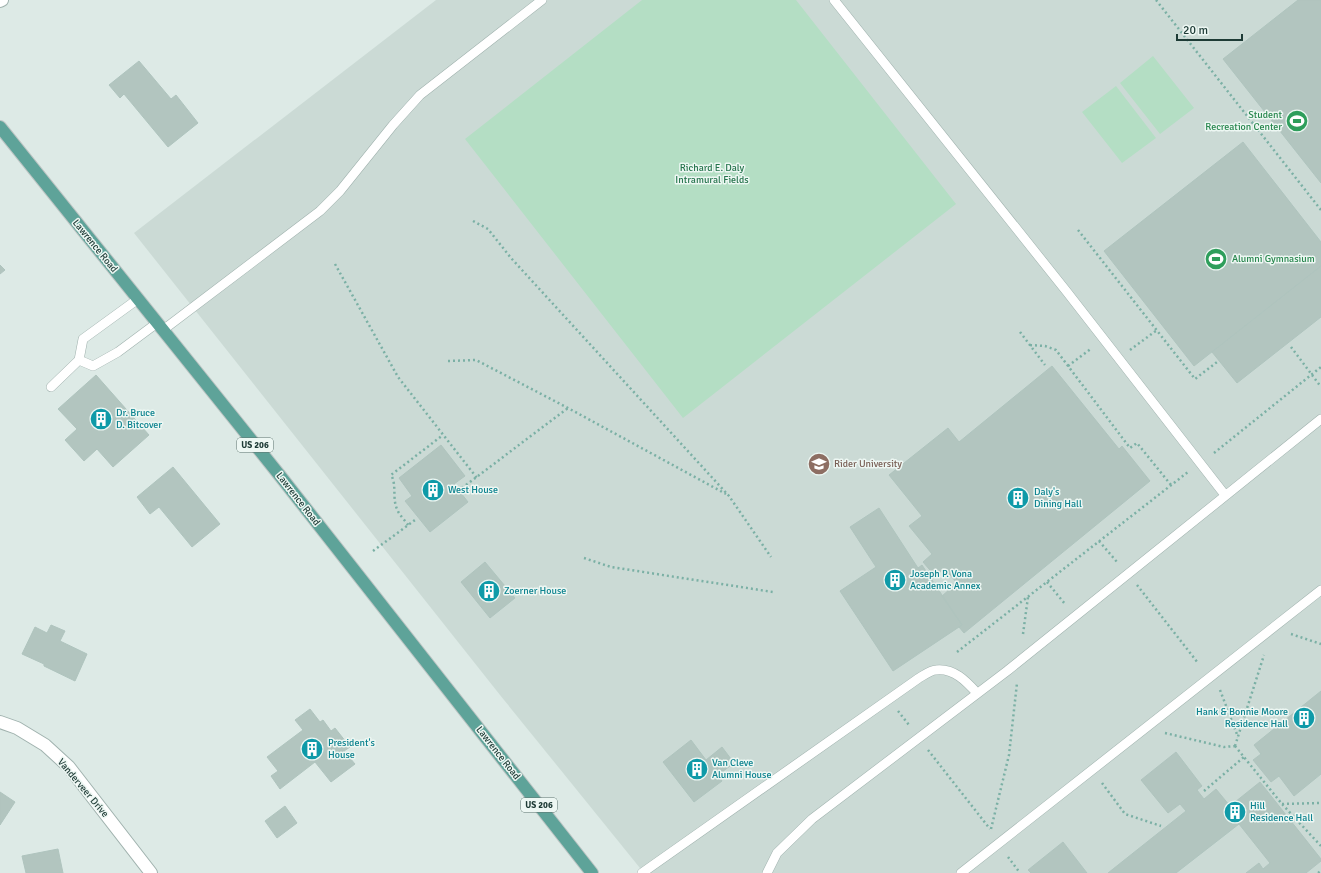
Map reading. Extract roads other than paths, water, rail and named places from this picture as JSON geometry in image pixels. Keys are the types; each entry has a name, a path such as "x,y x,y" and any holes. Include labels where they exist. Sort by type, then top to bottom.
{"main road":[{"name":"Lawrence Road","path":"0,127 281,477 592,873"}],"street":[{"name":"Vanderveer Drive","path":"0,722 16,728 45,745 68,767 151,873"}],"lane":[{"path":"79,360 93,366 118,352 160,326 320,211 340,191 393,124 420,95 542,0"},
{"path":"834,0 1225,495"},
{"path":"51,387 79,360 83,339 138,299"},
{"path":"767,873 777,853 812,819 1019,661 1321,419"},
{"path":"961,873 1321,590"},
{"path":"642,873 919,678 936,670 950,671 962,678 977,693"}],"place":[{"name":"Student Recreation Center","path":"1297,121"},
{"name":"Alumni Gymnasium","path":"1216,259"},
{"name":"Dr. Bruce D. Bitcover","path":"101,419"},
{"name":"Rider University","path":"819,464"},
{"name":"West House","path":"433,490"},
{"name":"Daly's Dining Hall","path":"1018,498"},
{"name":"Joseph P. Vona Academic Annex","path":"895,580"},
{"name":"Zoerner House","path":"489,591"},
{"name":"Hank & Bonnie Moore Residence Hall","path":"1304,718"},
{"name":"President's House","path":"312,749"},
{"name":"Van Cleve Alumni House","path":"697,769"},
{"name":"Hill Residence Hall","path":"1235,812"}],"park label":[{"name":"Richard E. Daly Intramural Fields","path":"712,174"}]}
